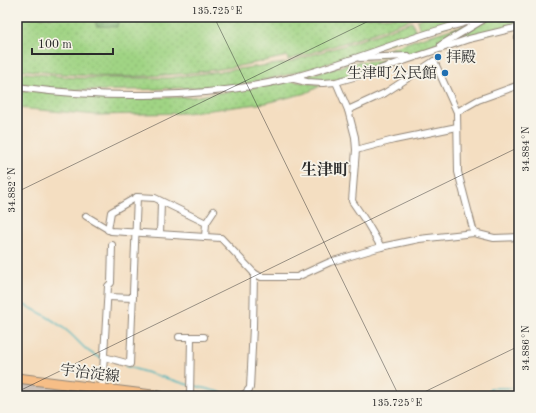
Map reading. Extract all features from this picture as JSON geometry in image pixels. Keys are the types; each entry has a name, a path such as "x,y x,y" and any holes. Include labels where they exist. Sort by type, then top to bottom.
{"main road":[{"name":"宇治淀線","path":"17,378 160,396"}],"street":[{"path":"357,58 407,57 416,54 425,54 485,17"},
{"path":"17,87 75,93 128,95 180,93 235,88 290,78 357,58 419,36 485,17"},
{"path":"290,78 307,82 336,82 469,39 519,27"},
{"path":"425,54 428,60 434,61"},
{"path":"348,110 385,93 434,61"},
{"path":"434,61 457,112 458,172 474,233"},
{"path":"336,82 348,110 355,137 356,150 352,201 368,223 381,247"},
{"path":"457,112 478,100 519,85"},
{"path":"356,150 394,140 457,127"},
{"path":"104,357 130,364 137,197"},
{"path":"108,230 111,212 137,197 155,198 206,223"},
{"path":"160,234 161,202"},
{"path":"205,237 206,223 214,211"},
{"path":"86,216 111,231 221,238 254,273 261,277 297,277 330,262 381,247 419,239 474,233 494,238 519,237"},
{"path":"102,389 108,286 111,283 112,245"},
{"path":"243,396 250,388 254,273"},
{"path":"108,297 133,298"},
{"path":"179,337 204,337"},
{"path":"190,396 191,337"}],"shaded area":[{"path":"17,381 62,387 61,396 17,396"}],"green space":[{"path":"17,17 88,17 96,20 119,18 118,17 418,17 363,37 288,60 287,56 239,66 191,73 117,77 74,75 17,69"},
{"path":"88,17 119,17 117,27 96,26 96,20"},
{"path":"425,17 479,17 421,34 417,20"},
{"path":"498,17 519,17 519,26 445,44 487,19"},
{"path":"412,22 417,34 302,71 232,86 98,90 57,89 17,85 17,72 77,78 168,78 285,63 349,44"},
{"path":"472,23 426,50 410,54 364,58 418,39"},
{"path":"405,59 336,80 325,81 298,78 357,62"},
{"path":"291,81 322,85 306,93 266,103 186,113 97,115 17,108 17,94 21,94 25,90 127,98 193,97"}],"waterway":[{"path":"17,302 55,322 71,334 87,350 103,359"},
{"path":"125,366 189,385"},
{"path":"192,385 234,396"},
{"path":"489,396 490,388 519,388"}],"place":[{"name":"拝殿","path":"438,57"},
{"name":"生津町公民館","path":"445,73"}],"district":[{"name":"生津町","path":"325,169"}]}
